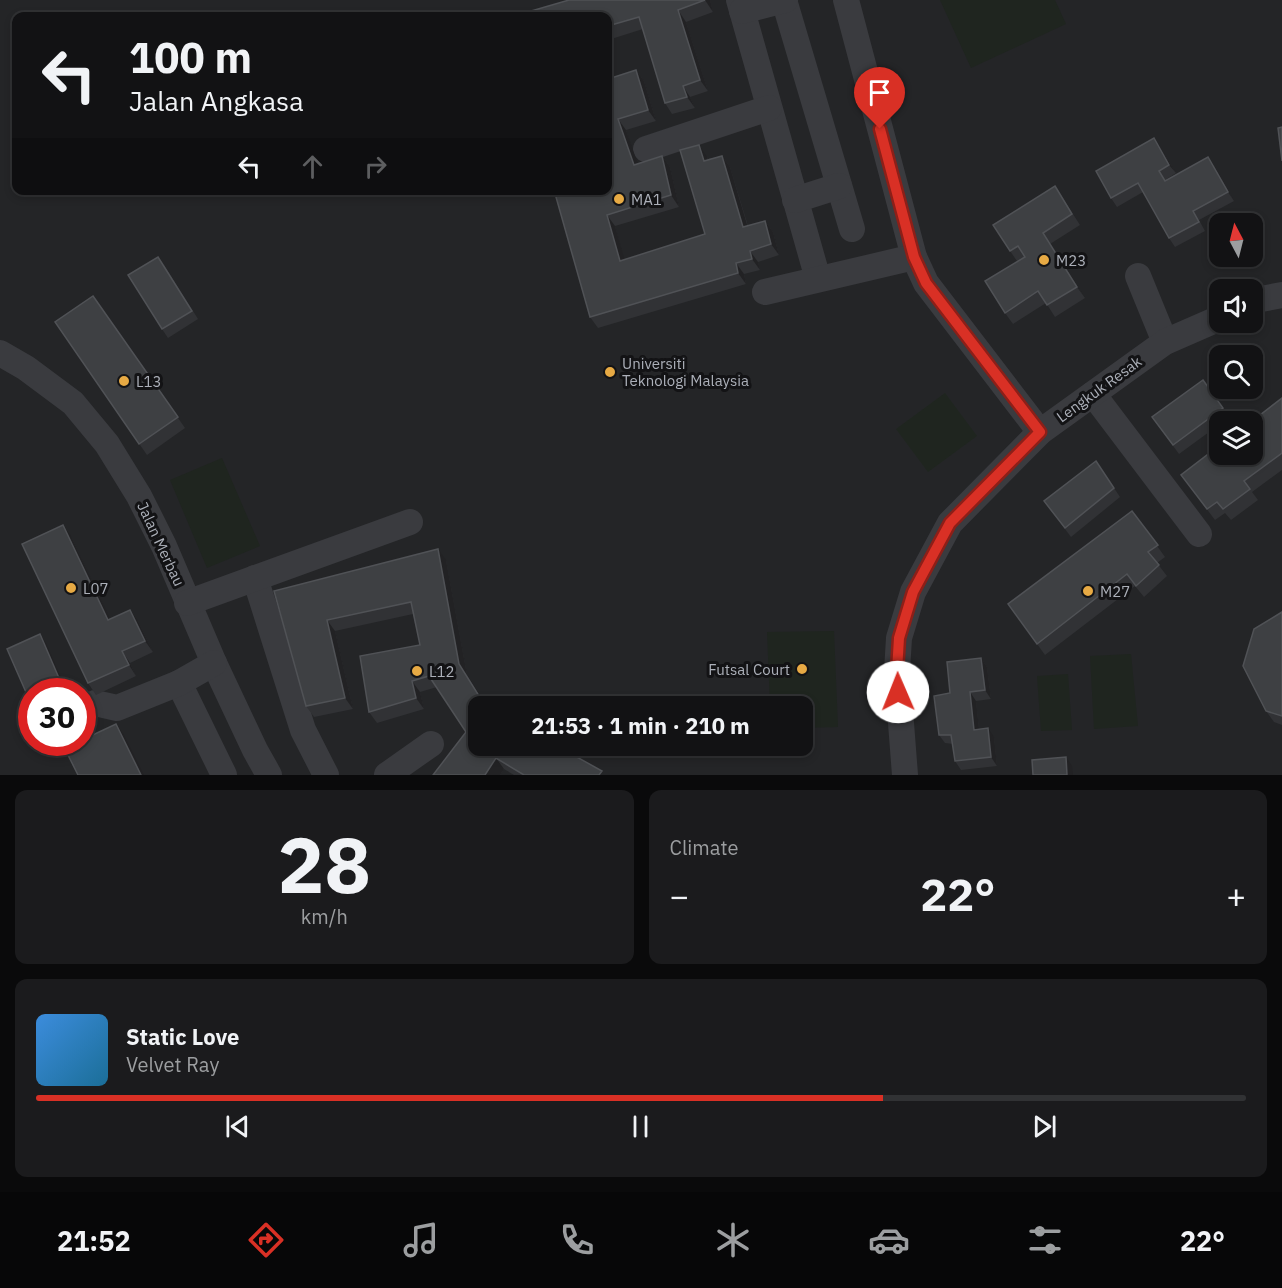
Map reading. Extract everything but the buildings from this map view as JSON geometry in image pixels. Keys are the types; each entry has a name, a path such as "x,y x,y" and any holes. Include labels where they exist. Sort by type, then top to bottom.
{"street":[{"path":"818,279 741,6 784,0 852,229"},
{"path":"846,0 914,257 926,283 1040,432"},
{"path":"646,149 770,108"},
{"path":"795,200 840,186"},
{"path":"765,292 914,257"},
{"path":"1138,276 1165,342"},
{"path":"1263,299 1282,295"},
{"name":"Lengkuk Resak","path":"905,775 897,671 899,638 913,592 950,523 1040,432 1165,342 1209,323"},
{"name":"Jalan Merbau","path":"0,353 26,368 73,403 107,444 139,496 164,546 214,663 269,775"},
{"path":"1093,394 1199,534"},
{"path":"187,603 410,522"},
{"path":"255,578 303,730 326,775"},
{"path":"96,703 117,708 179,682 214,663"},
{"path":"179,682 224,775"},
{"path":"387,775 431,744"}],"shaded area":[{"name":"Universiti Teknologi Malaysia","path":"0,0 1282,0 1282,775 0,775"},
{"path":"940,0 1055,0 1066,24 971,68"},
{"path":"945,393 977,436 928,472 896,429"},
{"path":"222,458 260,546 207,568 170,480"},
{"name":"Futsal Court","path":"834,631 838,727 813,728 813,696 770,696 767,632"},
{"path":"1131,654 1138,726 1094,729 1090,656"},
{"path":"1068,674 1072,730 1041,731 1037,676"}],"place":[{"name":"MA1","path":"619,199"},
{"name":"M23","path":"1044,260"},
{"name":"Universiti Teknologi Malaysia","path":"610,372"},
{"name":"L13","path":"124,381"},
{"name":"L07","path":"71,588"},
{"name":"M27","path":"1088,591"},
{"name":"Futsal Court","path":"802,669"},
{"name":"L12","path":"417,671"}],"route":[{"path":"880,129 914,257 926,283 1040,432 950,523 913,592 899,638 898,692"}]}
